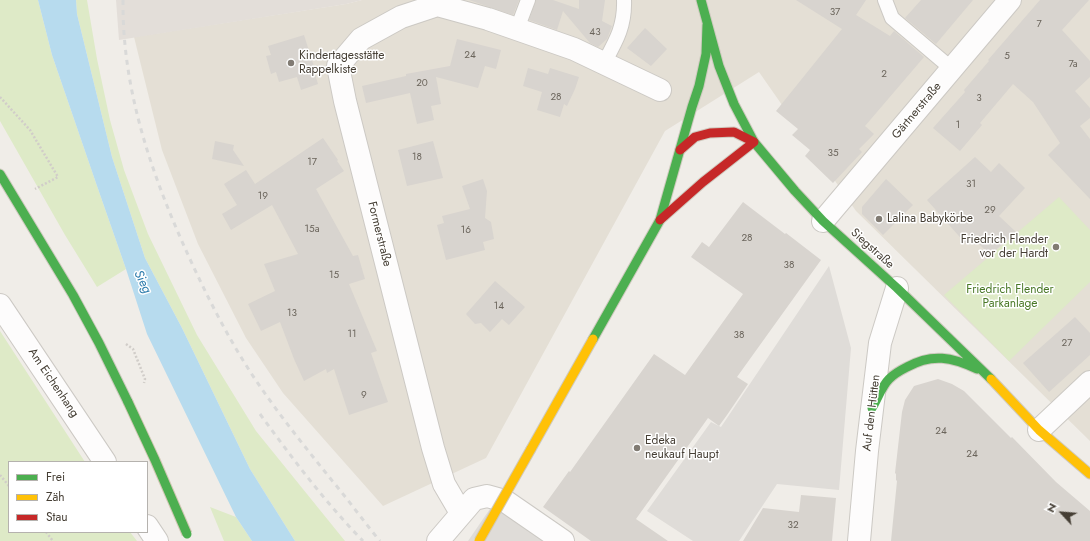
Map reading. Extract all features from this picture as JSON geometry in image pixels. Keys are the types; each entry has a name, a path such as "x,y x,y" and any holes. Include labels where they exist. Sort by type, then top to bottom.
{"main road":[{"name":"Siegstraße","path":"701,0 719,66 732,98 754,142 795,191 823,221 897,288 987,375 1038,430 1090,474"},
{"path":"479,541 660,220 699,86 706,54 707,25"},
{"path":"660,220 703,182 754,142 734,132 710,132 695,138 680,150"},
{"path":"0,174 73,295 99,343 155,460 189,541"},
{"path":"872,408 889,379 906,367 928,358 949,359 967,364 987,375"}],"street":[{"name":"Gärtnerstraße","path":"823,221 1010,0"},
{"name":"Formerstraße","path":"461,513 444,484 433,448 345,101 338,66 361,39 401,17 439,2 574,49 660,90"},
{"name":"Auf den Hütten","path":"859,541 867,451 880,343 897,288"},
{"name":"Am Eichenhang","path":"0,305 104,461"},
{"path":"1038,430 1090,382"},
{"path":"438,541 474,499 487,496 505,501 563,541"},
{"path":"148,528 156,541"}],"lane":[{"path":"517,29 528,0"},
{"path":"604,63 620,34 624,11 624,0"},
{"path":"884,0 892,18 952,69"}],"path":[{"path":"0,97 30,130 54,170"},
{"path":"0,475 8,485"},
{"path":"47,533 53,541"}],"shaded area":[{"path":"116,0 362,0 346,4 119,40"},
{"path":"362,0 1090,0 1090,441 856,211 759,72 665,131 486,458 383,506 283,393 246,338 198,244 162,150 134,37 346,4"},
{"path":"829,266 851,348 839,490 777,484 739,541 693,541 647,511 711,422 721,427"},
{"path":"496,500 551,541 468,541"}],"green space":[{"path":"0,0 38,0 52,55 126,269 97,287 65,235 0,121"},
{"path":"76,0 87,0 97,59 110,120 124,170 148,234 197,335 256,431 345,541 295,541 250,469 182,328 145,258 112,157 77,14"},
{"name":"Friedrich Flender Parkanlage","path":"1059,197 1090,230 1090,282 1009,361 944,295"},
{"path":"0,331 84,461 8,461 8,533 131,533 137,541 0,541"},
{"path":"210,507 236,517 252,541 224,541"}],"water":[{"name":"Sieg","path":"38,0 76,0 77,14 112,157 145,258 182,328 250,469 295,541 252,541 236,517 147,334 52,55"}],"building":[{"path":"469,0 519,0 513,15"},
{"path":"536,0 553,0 579,9 579,0 605,0 602,21 612,26 607,39 598,47 590,43 563,11 557,30 529,20"},
{"path":"796,0 866,0 856,15 890,36 894,31 924,57 865,126 874,134 859,149 862,152 833,183 805,156 810,150 792,135 798,129 776,111 842,29"},
{"path":"921,0 973,0 936,44 905,18"},
{"path":"1040,0 1089,0 1062,30 1090,61 1090,77 1075,91 1090,108 1090,118 1080,126 1090,139 1090,199 1048,155 1060,143 1033,102 1013,84 980,123 982,125 960,151 933,128 965,92 964,90 989,61 988,60"},
{"path":"645,28 667,49 651,66 627,48"},
{"name":"Kindertagesstätte Rappelkiste","path":"304,35 318,84 301,90 297,77 279,82 276,72 271,74 266,56 271,55 268,46"},
{"path":"457,39 501,50 496,69 485,66 478,88 436,77 441,104 431,106 434,120 417,124 410,93 366,103 362,86 406,76 406,74 450,66"},
{"path":"528,68 548,74 550,68 579,77 567,106 564,104 560,117 537,110 542,92 523,86"},
{"path":"323,138 344,171 316,189 353,256 358,255 365,279 349,284 377,351 371,353 388,402 349,415 334,369 327,373 326,369 304,381 280,322 261,331 248,304 275,291 264,264 298,254 272,205 231,230 222,214 237,205 224,184 246,170 255,184"},
{"path":"215,141 234,145 233,150 244,166 212,159"},
{"path":"433,141 443,178 407,186 398,150"},
{"path":"975,157 991,172 999,163 1025,188 999,216 1016,232 990,255 972,237 966,244 927,200"},
{"path":"483,179 487,191 485,218 491,222 494,239 483,242 485,250 446,260 437,225 444,223 442,216 470,209 462,186"},
{"path":"886,179 913,205 883,235 862,214 862,207"},
{"path":"743,202 821,260 737,377 748,384 727,415 719,426 708,418 636,519 668,541 591,541 543,507 569,471 570,472 654,354 685,375 743,294 691,257 702,242 709,247"},
{"path":"495,281 525,307 509,325 502,319 490,332 481,323 475,324 466,314"},
{"path":"1075,317 1090,333 1090,355 1049,392 1023,363"},
{"path":"938,379 952,384 964,391 1056,482 1090,511 1090,541 891,541 897,481 895,473 902,412 905,400 914,386"},
{"path":"801,495 836,498 832,541 743,541 763,508 799,512"}],"railway":[{"path":"123,0 124,34 128,67 142,132 163,195 196,272 242,359 261,387 281,415 380,541"},
{"path":"260,414 322,495 363,541"}],"traffic: fast":[{"path":"701,0 719,66 734,104 754,142 795,191 823,221 897,288 991,379"},
{"path":"593,339 660,220 699,86 706,54 707,25"},
{"path":"0,174 73,295 128,402"},
{"path":"872,408 889,379 893,375 916,363 934,358 942,358 950,359 977,369"},
{"path":"128,402 187,534"}],"traffic: slow":[{"path":"531,449 593,339"},
{"path":"991,379 1039,430 1090,474"},
{"path":"479,541 531,449"}],"traffic: jam":[{"path":"660,220 703,182 754,142 734,132 710,133 695,137 680,150"}],"place":[{"name":"Kindertagesstätte Rappelkiste","path":"291,63"},
{"name":"Lalina Babykörbe","path":"879,219"},
{"name":"Friedrich Flender vor der Hardt","path":"1056,247"},
{"name":"Edeka neukauf Haupt","path":"637,448"}]}
